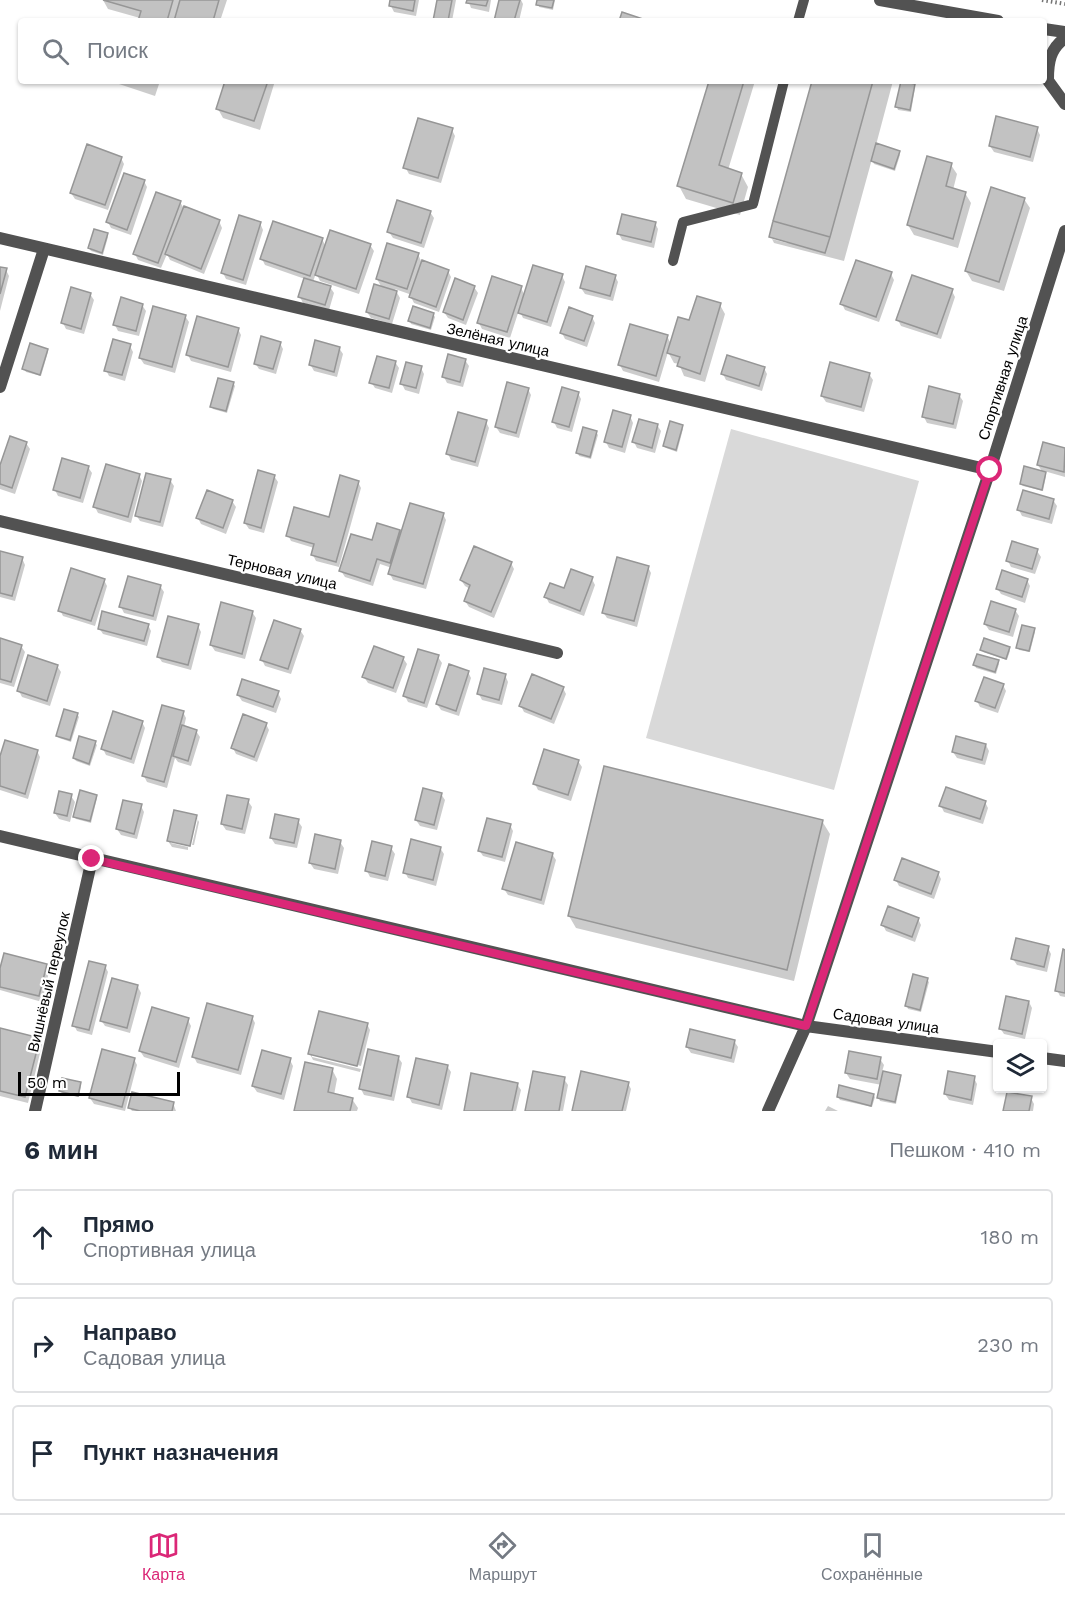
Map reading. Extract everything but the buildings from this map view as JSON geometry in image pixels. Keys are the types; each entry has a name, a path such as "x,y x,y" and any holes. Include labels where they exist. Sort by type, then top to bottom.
{"street":[{"path":"880,0 972,18"},
{"path":"1047,29 1065,32"},
{"path":"1047,70 1052,52 1065,38"},
{"path":"1047,78 1065,104"},
{"name":"Спортивная улица","path":"768,1111 806,1026 990,470 1065,231"},
{"name":"Зелёная улица","path":"0,238 990,470"},
{"path":"0,387 44,249"},
{"name":"Терновая улица","path":"0,521 557,653"},
{"name":"Садовая улица","path":"0,836 806,1026 993,1051"},
{"name":"Вишнёвый переулок","path":"35,1111 92,859"},
{"path":"1047,1059 1065,1061"}],"lane":[{"path":"799,18 804,0"},
{"path":"673,261 683,222 753,204 782,84"}],"path":[{"path":"1042,0 1065,4"}],"shaded area":[{"path":"731,429 919,481 834,790 646,738"}],"route":[{"path":"92,859 806,1026 990,470"}]}
